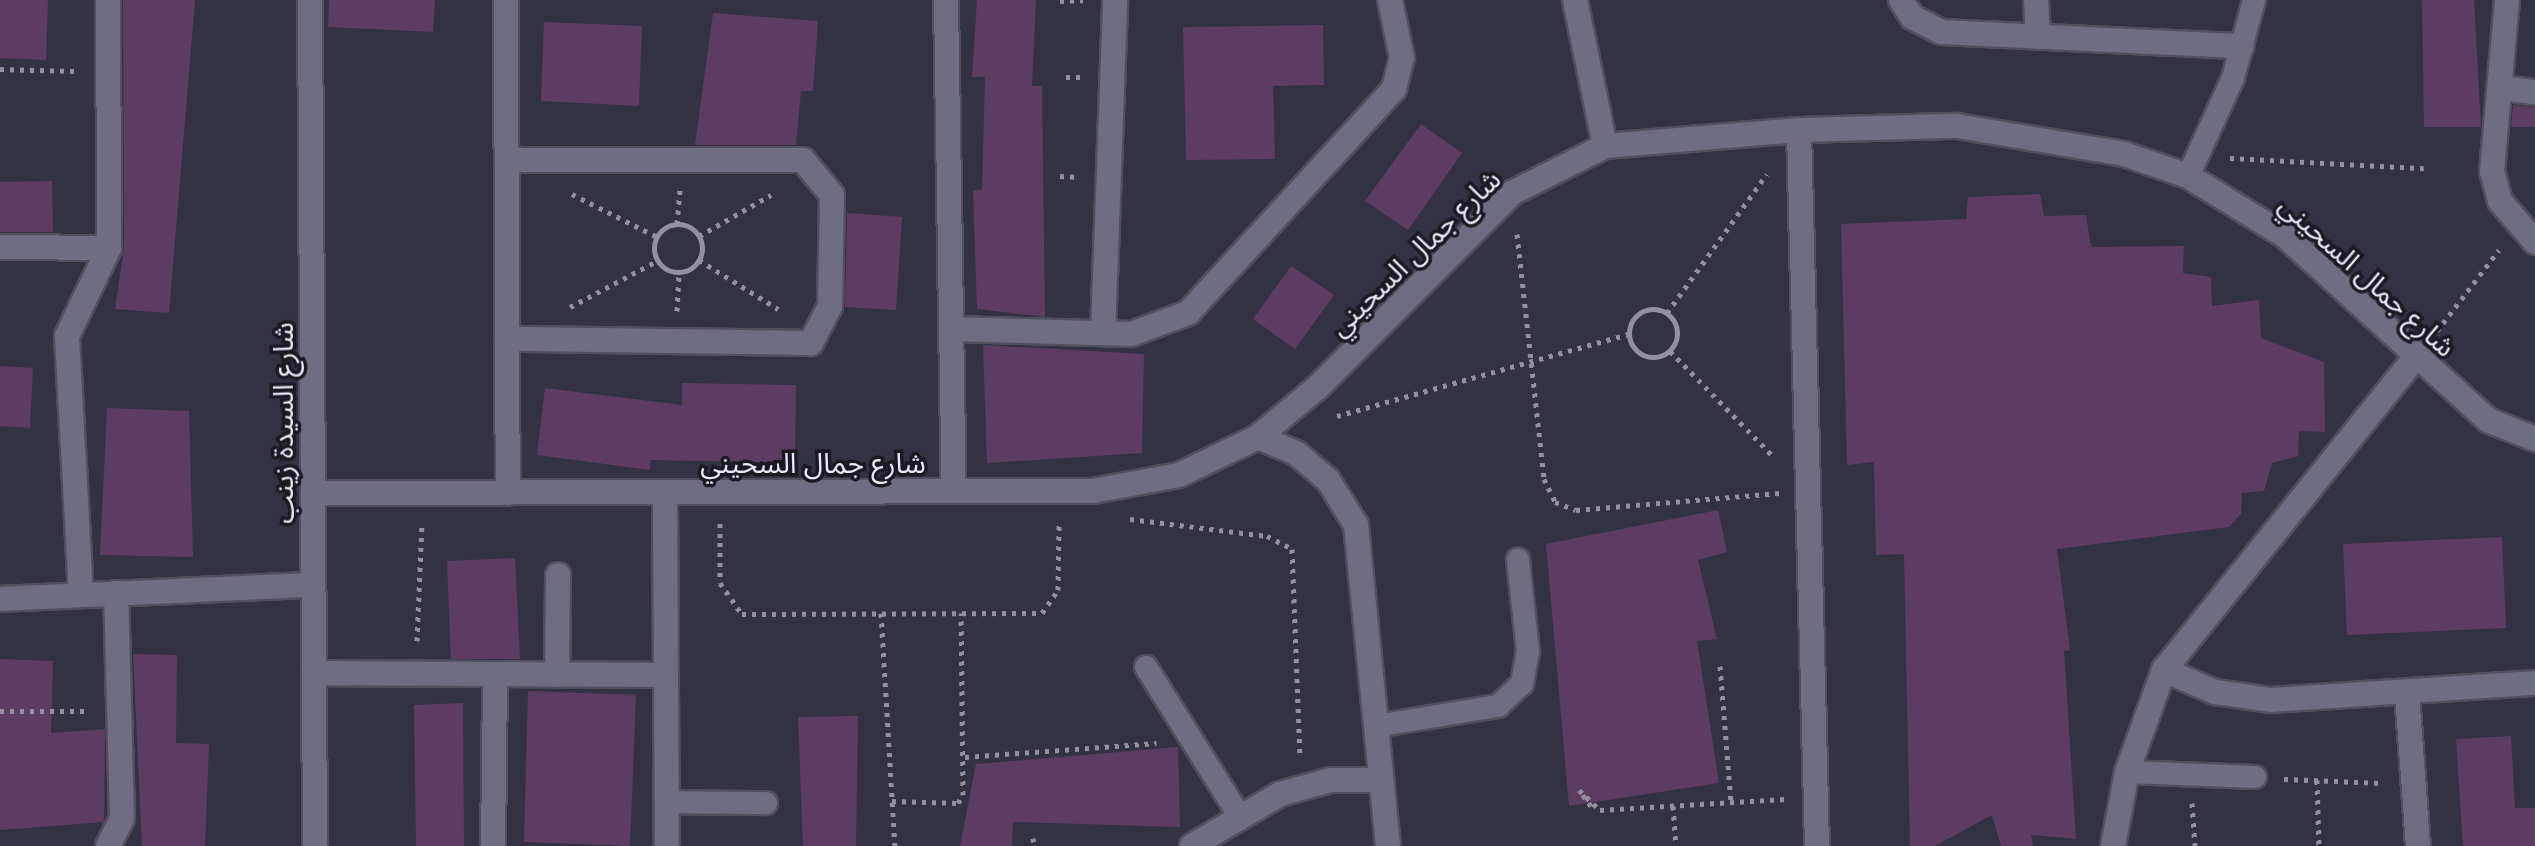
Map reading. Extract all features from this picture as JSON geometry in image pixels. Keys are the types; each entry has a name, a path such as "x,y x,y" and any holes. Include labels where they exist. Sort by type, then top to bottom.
{"street":[{"path":"81,595 67,336 109,248 108,0"},
{"name":"شارع السيدة زينب","path":"310,0 315,846"},
{"path":"506,0 508,493"},
{"path":"946,0 954,491"},
{"path":"1103,333 1115,0"},
{"path":"951,329 1103,333 1161,328 1188,313 1385,101 1402,58 1390,0"},
{"path":"1575,0 1605,146"},
{"path":"1901,0 1912,17 1941,32 2242,46"},
{"path":"2036,0 2038,37"},
{"path":"2507,0 2492,171 2526,234"},
{"path":"2500,88 2535,92"},
{"name":"شارع جمال السحيني","path":"313,493 1093,491 1179,475 1258,437 1512,193 1605,146 1799,130 1957,126 2193,167 2284,235 2415,358 2488,420 2535,439"},
{"path":"1799,130 1817,846"},
{"path":"507,160 803,160 816,169 832,195 830,306 820,336 801,346 507,339"},
{"path":"0,247 109,248"},
{"path":"2113,846 2127,772 2164,670 2415,358"},
{"path":"1258,437 1296,453 1328,480 1356,525 1388,846"},
{"path":"665,492 667,846"},
{"path":"557,675 558,575"},
{"path":"0,599 313,585"},
{"path":"108,846 122,819 116,593"},
{"path":"2164,670 2215,692 2271,700 2535,683"},
{"path":"314,673 666,675"},
{"path":"493,846 495,674"},
{"path":"2407,693 2418,846"},
{"path":"1192,846 1280,794 1331,780 1381,780"}],"lane":[{"path":"2193,167 2242,46 2254,0"},
{"path":"1376,726 1498,706 1522,684 1528,651 1518,560"},
{"path":"1146,667 1240,817"},
{"path":"2127,772 2255,777"},
{"path":"667,802 766,803"}],"path":[{"path":"0,69 108,72"},
{"path":"1667,313 1799,130"},
{"path":"2193,167 2424,168"},
{"path":"699,236 816,169"},
{"path":"561,188 657,237"},
{"path":"1512,193 1544,479 1555,502 1576,510 1807,491"},
{"path":"657,237 677,224 699,236"},
{"path":"2415,358 2526,234"},
{"path":"699,236 699,260"},
{"path":"657,237 657,261"},
{"path":"699,260 820,336"},
{"path":"657,261 679,272 699,260"},
{"path":"562,311 657,261"},
{"path":"1629,334 1637,315 1667,313"},
{"path":"1667,313 1677,331 1670,351"},
{"path":"1319,421 1629,334"},
{"path":"1629,334 1640,353 1670,351 1807,491"},
{"path":"720,492 720,583 731,606 742,614 1042,613 1052,602 1060,577 1059,491"},
{"path":"1093,491 1133,520 1267,536 1292,549 1300,752 1280,794"},
{"path":"415,674 423,493"},
{"path":"881,613 895,846"},
{"path":"892,801 958,803 965,757 961,613"},
{"path":"1720,666 1731,802"},
{"path":"0,711 119,712"},
{"path":"965,757 1192,740"},
{"path":"2190,774 2195,846"},
{"path":"2255,777 2412,784"},
{"path":"2317,780 2319,846"},
{"path":"1591,806 1673,806 1815,797"},
{"path":"1673,806 1676,846"},
{"path":"1033,838 1034,846"}],"building":[{"path":"0,0 48,0 46,60 0,58"},
{"path":"123,0 195,0 169,313 115,309 124,248"},
{"path":"329,0 435,0 433,32 328,27"},
{"path":"977,0 1036,0 1032,86 1042,86 1045,317 977,309 973,190 982,190 985,77 972,77"},
{"path":"2422,0 2474,0 2481,127 2424,127"},
{"path":"713,13 818,21 813,91 801,91 796,145 695,145"},
{"path":"544,22 642,26 639,106 541,101"},
{"path":"1323,25 1324,85 1273,86 1275,159 1186,160 1183,27"},
{"path":"2513,105 2535,107 2535,127 2511,127"},
{"path":"1421,124 1462,153 1408,230 1365,201"},
{"path":"52,181 53,232 0,232 0,182"},
{"path":"2040,194 2044,216 2086,215 2091,247 2184,246 2183,273 2211,277 2212,306 2259,300 2261,338 2324,362 2325,432 2299,431 2298,456 2272,463 2264,491 2242,493 2241,514 2229,527 2057,549 2070,650 2064,651 2076,839 2031,835 2033,846 2001,846 1992,815 1935,846 1910,846 1904,554 1876,555 1874,462 1847,465 1841,224 1966,219 1968,197"},
{"path":"847,213 902,217 896,310 845,307"},
{"path":"1291,266 1334,295 1295,349 1253,319"},
{"path":"983,345 1144,354 1142,453 987,463"},
{"path":"0,366 33,368 30,428 0,426"},
{"path":"682,383 796,385 795,463 651,460 650,470 537,455 545,388 682,405"},
{"path":"107,408 189,411 193,557 100,555"},
{"path":"1718,510 1727,552 1698,560 1717,639 1697,641 1719,783 1569,806 1546,544"},
{"path":"2502,537 2506,628 2347,635 2343,544"},
{"path":"515,558 520,659 451,659 447,561"},
{"path":"133,654 177,655 176,743 209,744 205,846 142,846"},
{"path":"0,659 53,661 51,733 105,729 104,822 0,830"},
{"path":"528,691 636,695 630,846 524,842"},
{"path":"463,703 464,846 416,846 414,705"},
{"path":"858,716 856,846 803,846 798,717"},
{"path":"2511,736 2515,808 2535,808 2535,846 2463,846 2456,739"},
{"path":"1178,747 1180,827 1013,822 1012,846 960,846 976,764"}]}
